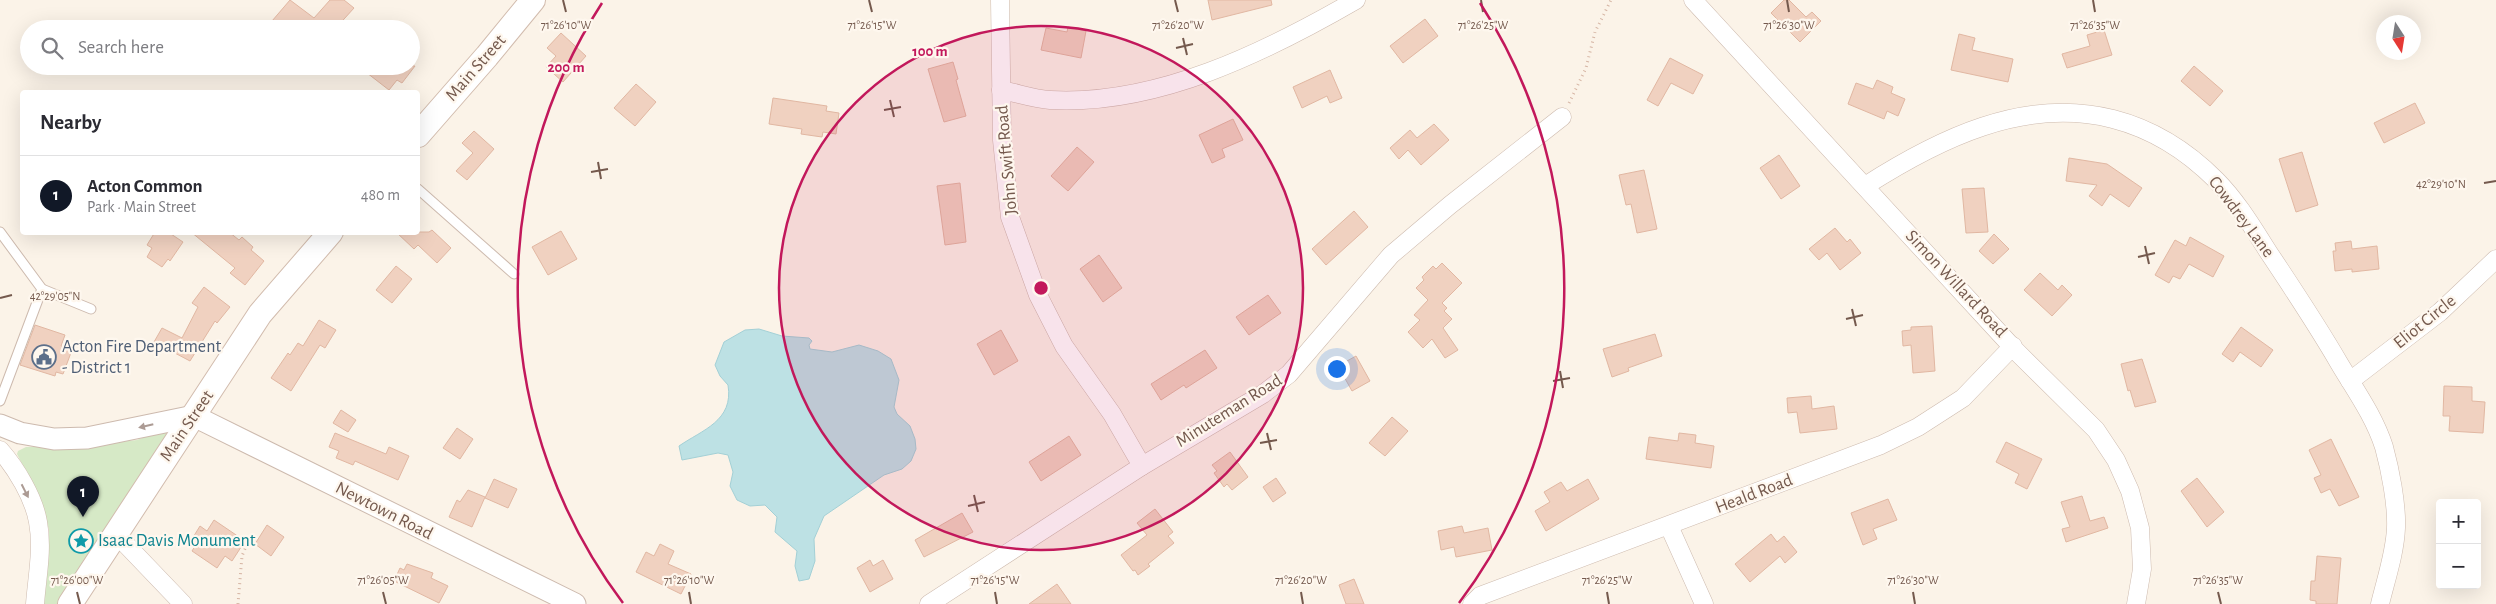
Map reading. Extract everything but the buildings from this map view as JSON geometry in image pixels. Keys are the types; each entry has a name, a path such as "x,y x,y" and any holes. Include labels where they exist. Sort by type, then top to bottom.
{"main road":[{"name":"Main Street","path":"420,133 533,0"},
{"name":"Main Street","path":"70,604 260,314 328,235"}],"street":[{"name":"John Swift Road","path":"1000,0 1002,140 1010,217 1038,295 1064,346 1112,414 1142,466"},
{"path":"1001,90 1049,100 1105,98 1154,89 1252,55 1356,0"},
{"name":"Simon Willard Road","path":"1693,0 2013,346 2096,430 2116,460 2130,491 2140,528 2142,570 2136,604"},
{"name":"Cowdrey Lane","path":"1865,186 1935,146 1982,126 2011,118 2078,114 2112,119 2136,127 2169,142 2192,159 2217,181 2244,215 2315,322 2371,417 2383,446 2390,473 2396,527 2380,604"},
{"name":"Minuteman Road","path":"929,604 1142,466 1263,394 1289,374 1391,255 1450,205 1562,117"},
{"name":"Eliot Circle","path":"2350,381 2440,312 2496,259"},
{"name":"Heald Road","path":"1472,604 1480,596 1881,446 1963,398 2013,346"},
{"path":"0,424 20,433 54,439 87,438 194,416"},
{"name":"Newtown Road","path":"194,416 575,604"},
{"path":"0,450 10,462 38,521 39,556 35,604"},
{"path":"1669,526 1704,604"},
{"path":"115,533 183,604"}],"lane":[{"path":"420,191 514,274"},
{"path":"0,232 42,289 91,310"},
{"path":"0,401 42,289"}],"path":[{"path":"1562,117 1586,68 1595,32 1611,0"},
{"path":"238,604 242,556 247,544"}],"green space":[{"path":"182,422 65,604 44,604 49,530 42,504 17,454 18,451 26,447 92,445 137,440"}],"water":[{"path":"759,329 782,336 809,338 812,341 809,345 810,349 832,352 859,345 878,351 891,359 899,380 894,407 897,414 910,426 915,439 916,449 911,461 902,469 884,475 824,516 814,539 815,561 809,579 799,581 795,566 797,551 775,532 777,517 765,505 750,506 737,500 730,486 733,472 728,455 718,453 682,460 679,446 714,423 726,407 729,397 728,385 720,376 715,365 724,342 745,330"}],"place":[{"name":"Acton Fire Department - District 1","path":"44,357"},
{"name":"Acton Common","path":"83,517"},
{"name":"Isaac Davis Monument","path":"81,541"}]}
